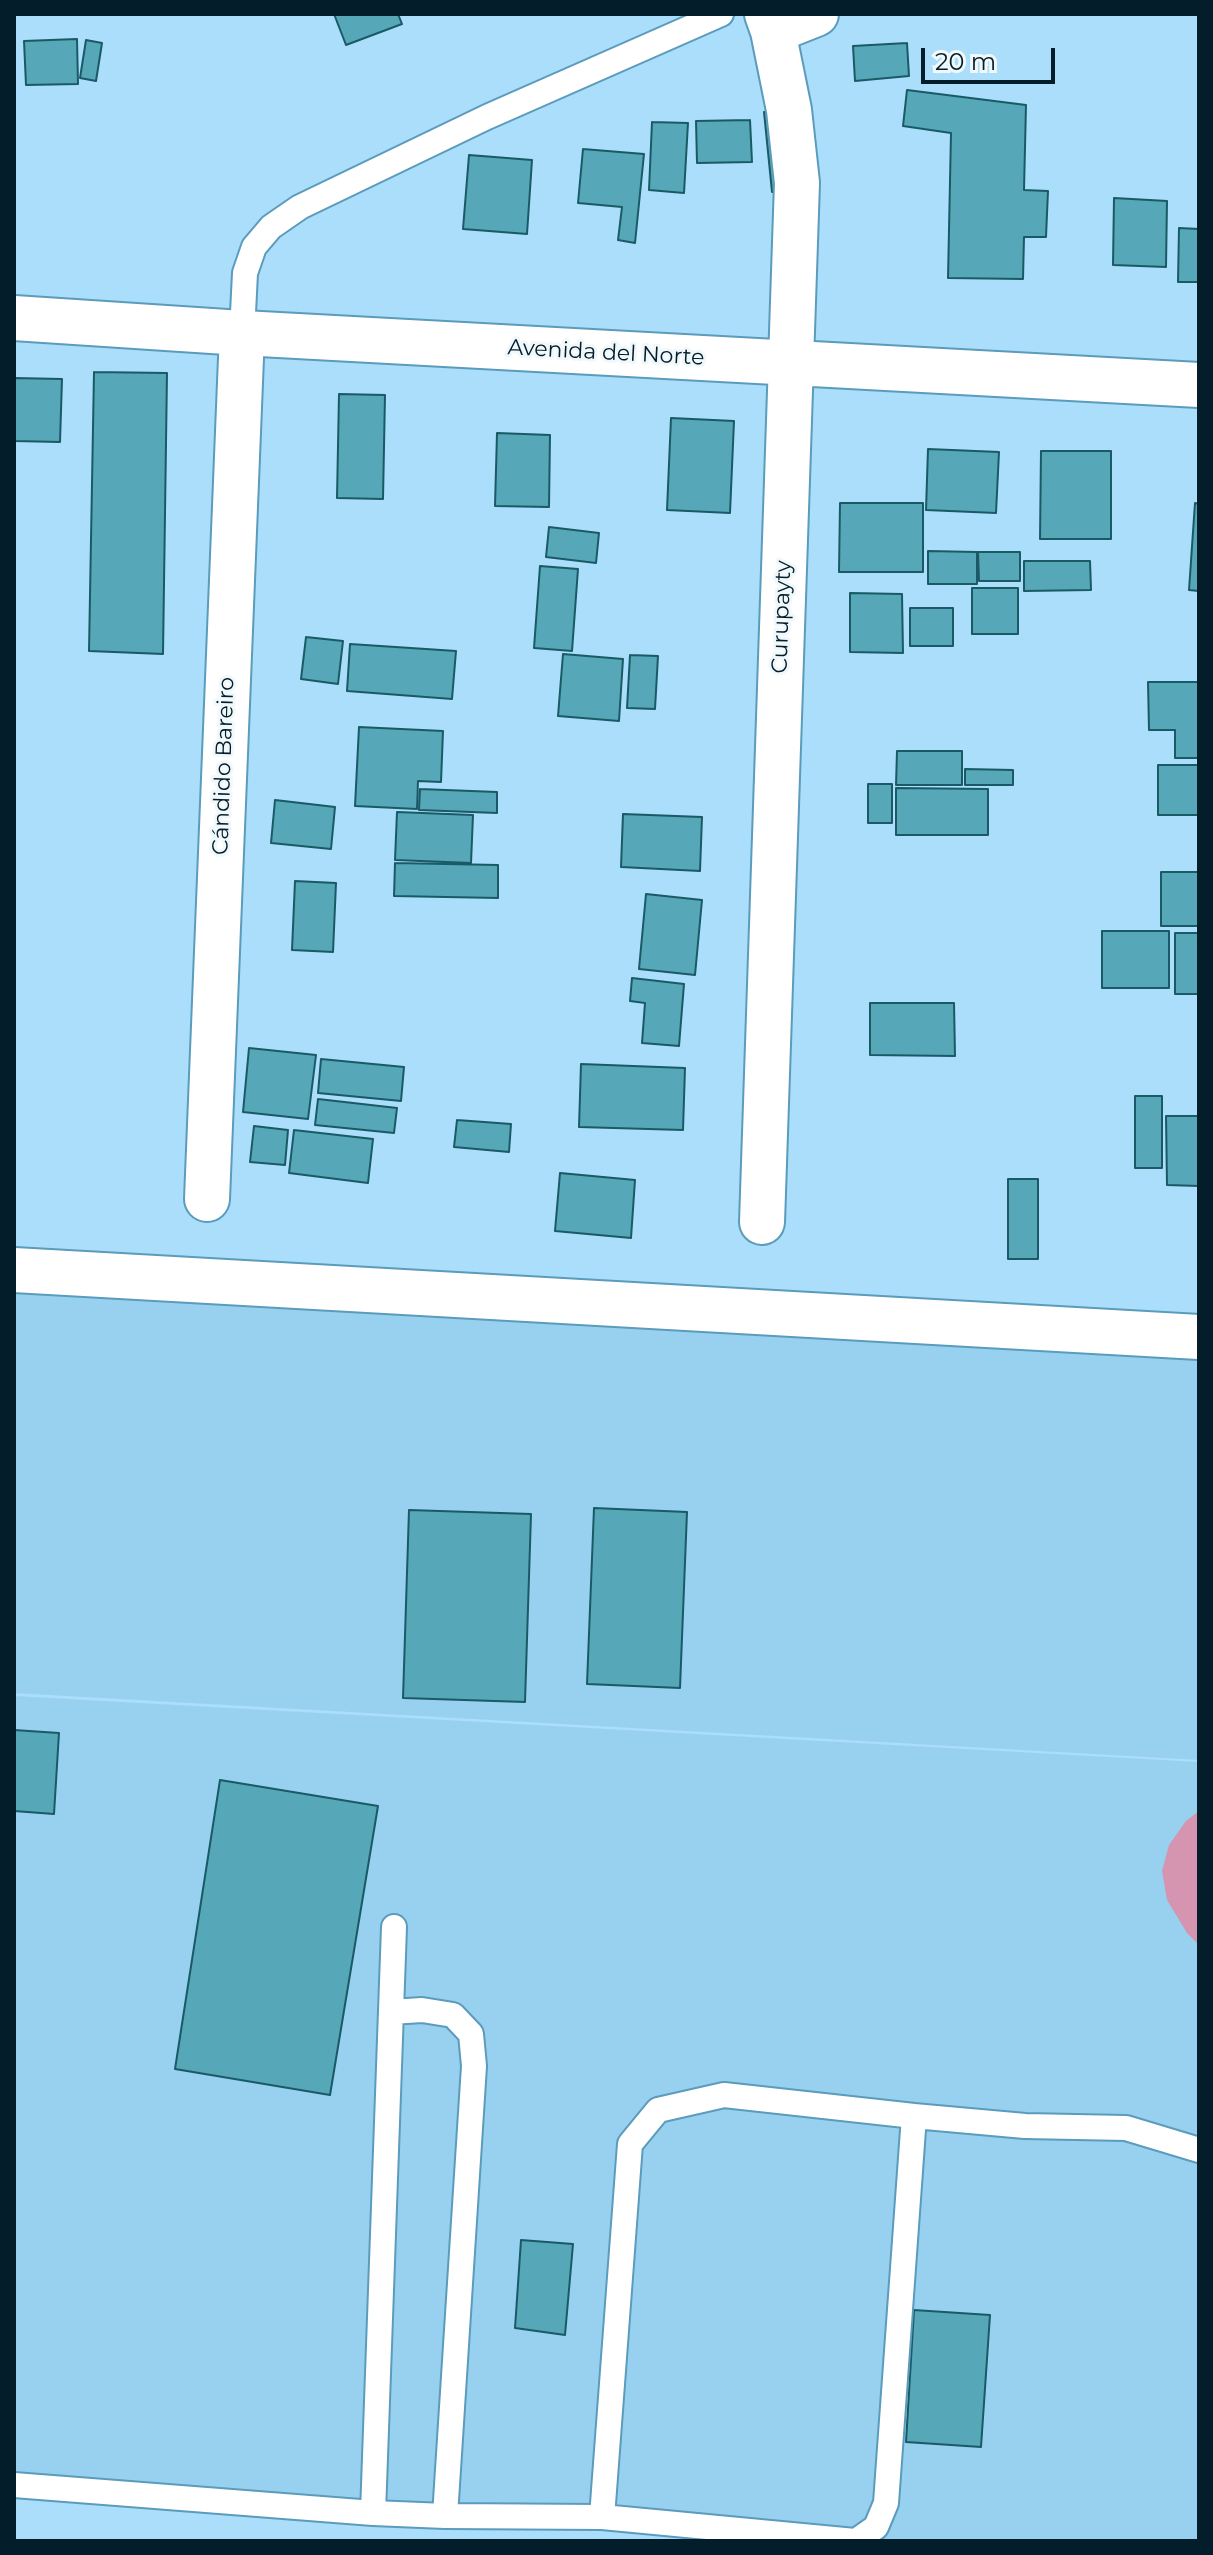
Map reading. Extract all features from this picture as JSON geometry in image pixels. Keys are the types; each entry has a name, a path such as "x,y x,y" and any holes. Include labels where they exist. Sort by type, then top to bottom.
{"street":[{"path":"770,23 816,14"},
{"name":"Curupayty","path":"762,1222 797,183 789,110 770,23"},
{"name":"Avenida del Norte","path":"14,318 1199,385"},
{"name":"Cándido Bareiro","path":"207,1199 242,333"},
{"path":"14,1270 1199,1337"}],"lane":[{"path":"242,333 245,273 254,247 271,227 300,207 487,117 721,14"},
{"path":"373,2513 394,1927"},
{"path":"391,2012 422,2010 453,2015 471,2034 474,2066 445,2516"},
{"path":"602,2517 630,2144 658,2110 724,2095 1025,2126 1126,2128 1199,2150"},
{"path":"14,2485 373,2513 602,2517 856,2541 876,2527 886,2503 914,2116"}],"shaded area":[{"path":"14,1266 1199,1326 1199,1760 14,1693"},
{"path":"14,1696 1199,1762 1199,2541 796,2541 14,2488"},
{"path":"1199,1811 1199,1945 1187,1933 1167,1900 1162,1871 1169,1845 1186,1821"}],"building":[{"path":"334,14 398,14 402,24 346,45"},
{"path":"77,39 78,84 26,85 24,41"},
{"path":"86,40 102,43 96,81 80,78"},
{"path":"907,43 909,76 855,81 853,46"},
{"path":"907,90 1026,105 1024,190 1048,191 1046,237 1024,237 1023,279 948,278 951,133 903,126"},
{"path":"782,111 789,191 772,192 764,112"},
{"path":"750,120 752,162 697,163 696,121"},
{"path":"652,122 688,123 684,193 649,190"},
{"path":"583,149 644,154 635,243 618,240 622,207 578,203"},
{"path":"469,155 532,160 527,234 463,229"},
{"path":"1114,198 1167,201 1166,267 1113,265"},
{"path":"1179,228 1199,229 1199,282 1178,282"},
{"path":"94,372 167,373 163,654 89,651"},
{"path":"14,378 62,379 60,442 14,441"},
{"path":"339,394 385,395 383,499 337,498"},
{"path":"671,418 734,421 730,513 667,510"},
{"path":"497,433 550,435 549,507 495,506"},
{"path":"928,449 999,452 996,513 926,510"},
{"path":"1041,451 1111,451 1111,539 1040,539"},
{"path":"840,503 923,503 923,572 839,572"},
{"path":"1195,503 1199,504 1199,591 1189,590"},
{"path":"549,527 599,533 596,563 546,557"},
{"path":"928,551 977,552 977,584 928,584"},
{"path":"978,552 1020,552 1020,581 979,581"},
{"path":"1024,561 1090,561 1091,590 1024,591"},
{"path":"540,566 578,569 572,651 534,648"},
{"path":"972,588 1018,588 1018,634 972,634"},
{"path":"850,593 902,594 903,653 850,652"},
{"path":"910,608 953,608 953,646 910,646"},
{"path":"306,637 343,641 338,684 301,679"},
{"path":"350,644 456,651 452,699 347,691"},
{"path":"563,654 623,659 619,721 558,716"},
{"path":"630,655 658,656 655,709 627,708"},
{"path":"1148,682 1199,682 1199,758 1175,758 1175,730 1149,730"},
{"path":"359,727 443,731 441,782 418,781 417,809 355,806"},
{"path":"897,751 962,751 962,785 896,785"},
{"path":"1158,765 1199,765 1199,815 1158,815"},
{"path":"965,769 1013,770 1013,785 965,785"},
{"path":"868,784 892,784 892,823 868,823"},
{"path":"896,788 988,789 988,835 896,835"},
{"path":"420,789 497,792 497,813 419,810"},
{"path":"275,800 335,807 331,849 271,843"},
{"path":"397,812 473,815 471,863 395,860"},
{"path":"623,814 702,817 700,871 621,867"},
{"path":"395,863 498,865 498,898 394,896"},
{"path":"1161,872 1199,872 1199,926 1161,926"},
{"path":"295,881 336,883 333,952 292,950"},
{"path":"646,894 702,900 695,975 639,969"},
{"path":"1102,931 1169,931 1169,988 1102,988"},
{"path":"1175,933 1199,933 1199,994 1175,994"},
{"path":"632,978 684,984 679,1046 642,1043 645,1003 630,1001"},
{"path":"870,1003 954,1003 955,1056 870,1055"},
{"path":"249,1048 316,1055 308,1119 243,1112"},
{"path":"321,1059 404,1067 401,1101 318,1093"},
{"path":"581,1064 685,1068 683,1130 579,1127"},
{"path":"1135,1096 1162,1096 1162,1168 1135,1168"},
{"path":"318,1099 397,1108 394,1133 315,1125"},
{"path":"1166,1116 1199,1116 1199,1186 1167,1185"},
{"path":"457,1120 511,1124 509,1152 454,1147"},
{"path":"254,1126 288,1130 285,1165 250,1162"},
{"path":"294,1130 373,1139 368,1183 289,1173"},
{"path":"560,1173 635,1180 631,1238 555,1231"},
{"path":"1008,1179 1038,1179 1038,1259 1008,1259"},
{"path":"594,1508 687,1512 680,1688 587,1684"},
{"path":"409,1510 531,1514 525,1702 403,1698"},
{"path":"14,1730 59,1733 54,1814 14,1811"},
{"path":"220,1780 378,1806 330,2095 175,2069"},
{"path":"521,2240 573,2244 565,2335 515,2328"},
{"path":"914,2310 990,2315 981,2447 906,2442"}]}
